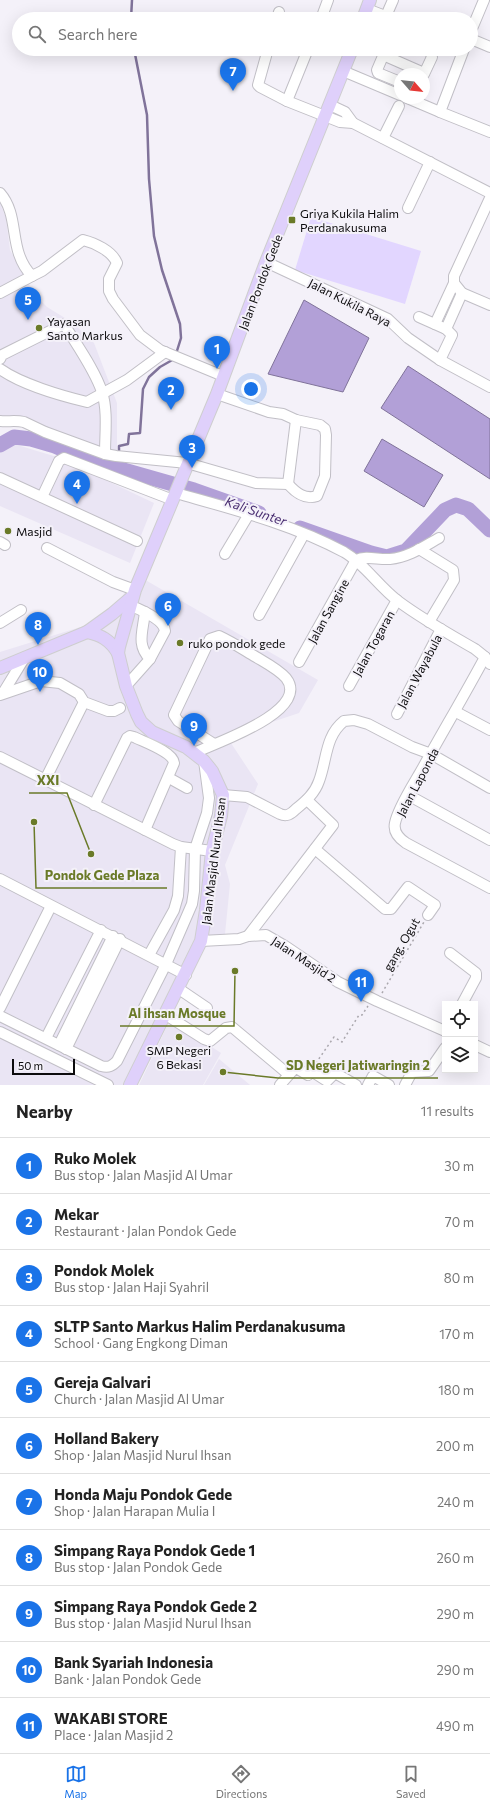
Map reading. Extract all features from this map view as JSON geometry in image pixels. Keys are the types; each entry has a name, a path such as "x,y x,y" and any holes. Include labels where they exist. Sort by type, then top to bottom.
{"main road":[{"name":"Jalan Pondok Gede","path":"0,668 87,632 131,599 217,394 266,262 349,56"},
{"name":"Jalan Masjid Nurul Ihsan","path":"130,1085 186,975 201,941 206,917 212,851 221,816 223,795 212,771 204,761 194,752 147,728 137,714 126,686 118,653 131,599"},
{"path":"87,632 105,638 113,645 118,653"}],"street":[{"path":"324,12 328,0"},
{"path":"390,12 393,0"},
{"path":"478,14 484,0"},
{"path":"478,42 490,47"},
{"path":"266,56 258,84 260,87 287,101 325,117 340,122 353,123 490,193"},
{"path":"287,101 305,56"},
{"path":"382,56 377,70 378,73 394,80"},
{"path":"391,56 413,68"},
{"path":"427,68 432,56"},
{"path":"440,112 461,56"},
{"path":"343,71 394,92"},
{"path":"421,104 490,132"},
{"path":"330,105 345,112 353,123"},
{"path":"383,138 399,106"},
{"path":"408,208 430,162"},
{"path":"0,193 9,205 16,248 20,260 32,276"},
{"path":"435,324 454,283 454,276 490,198"},
{"path":"0,292 42,272 83,240 100,246 117,263 108,283 109,291 113,299 140,334 168,354 224,376"},
{"name":"Jalan Kukila Raya","path":"266,262 388,319 403,334 440,360 490,386"},
{"path":"454,283 462,293 490,306"},
{"path":"446,329 462,293"},
{"path":"419,317 446,329 452,335 440,360"},
{"path":"0,359 2,355 64,324 84,356 102,393 105,418 105,454"},
{"path":"0,369 10,376 87,402 127,380 168,354"},
{"path":"0,421 7,422 14,420 24,422 45,432 105,454 185,468 256,483 288,484 300,495 311,498 317,496 325,476 325,429 320,425 296,420 290,416 269,412 217,394"},
{"path":"288,484 296,420"},
{"path":"42,497 59,462 64,458 175,494 249,514 304,534 356,560 397,600 487,661"},
{"path":"0,478 137,540"},
{"path":"225,554 249,514"},
{"path":"259,615 304,534"},
{"path":"356,560 362,557 389,559 408,555 439,538"},
{"path":"47,548 113,582 145,612 160,621 164,628 164,636 150,659 126,686"},
{"path":"419,549 453,570 455,574 454,580 429,622"},
{"name":"Jalan Sangine","path":"300,662 356,560"},
{"name":"Jalan Togaran","path":"349,686 397,600"},
{"path":"0,623 21,610"},
{"path":"145,612 141,644 144,652 150,659"},
{"name":"Jalan Wayabula","path":"397,714 441,629"},
{"path":"194,752 214,744 257,725 286,703 290,691 287,680 279,671 219,636 210,639 174,715 178,721 214,744"},
{"path":"2,694 24,658"},
{"name":"Jalan Laponda","path":"487,661 408,795 395,823 395,829 398,836 406,843 490,888"},
{"path":"2,694 41,681 68,686 79,694 84,702 108,711 114,711 120,708"},
{"path":"45,780 84,702"},
{"path":"456,712 490,730"},
{"path":"223,795 247,797 286,816 290,814 307,800 320,780 332,735 344,721 354,720 368,724 412,747 431,754 490,788"},
{"path":"94,805 127,738 130,736 171,756 174,763 169,778 145,830"},
{"path":"0,758 181,847 212,851"},
{"path":"0,1016 106,1067 114,1065 118,1061 166,964 192,904 194,891 195,849 208,814 209,798 204,761"},
{"path":"169,778 187,788"},
{"path":"408,795 490,840"},
{"path":"248,936 333,825 307,800"},
{"path":"149,955 174,910 178,896 181,847"},
{"path":"315,849 385,909 391,909 408,887 435,905 428,915"},
{"path":"0,878 51,906 101,930 186,975"},
{"path":"0,1008 51,906"},
{"path":"46,1038 101,930"},
{"name":"Jalan Masjid 2","path":"201,941 239,939 248,936 266,935 338,982 374,1000 442,1030"},
{"path":"62,1047 116,938"},
{"path":"450,953 476,973 476,978 464,1001"},
{"path":"179,989 207,1008"},
{"path":"166,1015 204,1039 210,1041 226,1028 232,1027 288,1074"},
{"path":"0,1032 108,1085"},
{"path":"478,1046 490,1051"},
{"path":"405,1085 412,1072 429,1071 442,1052"},
{"path":"280,1085 288,1074 294,1069 298,1069 308,1075 311,1072 327,1081 335,1073 356,1085"},
{"path":"368,1085 373,1076 390,1085"}],"path":[{"name":"gang. Ogut","path":"311,1072 334,1037 342,1042 374,1000 428,915"}],"shaded area":[{"name":"Yayasan Santo Markus","path":"0,203 6,218 10,250 35,295 47,307 73,323 94,343 117,403 117,453 0,419"},
{"path":"311,217 421,251 405,304 295,270"},
{"path":"304,300 369,338 343,392 268,374"},
{"path":"408,366 490,419 490,479 381,408"},
{"path":"382,439 443,475 424,507 364,471"},
{"path":"14,444 57,457 154,503 130,563 0,506 0,452"},
{"path":"135,574 318,680 299,713 227,737 258,784 225,865 230,884 225,934 194,942 126,1085 0,1085 0,652 100,621 117,606"},
{"name":"SMP Negeri 6 Bekasi","path":"170,1020 221,1053 203,1085 139,1085"},
{"path":"219,1059 250,1085 204,1085"}],"waterway":[{"path":"131,12 132,0"},
{"path":"135,56 147,115 149,179 154,236 162,270 180,324 181,338 176,354"},
{"path":"119,454 119,446 128,444 129,434 140,433 143,389 149,377 160,367 174,359"},
{"name":"Kali Sunter","path":"0,445 14,437 31,439 55,446 85,459 194,490 259,513"},
{"path":"119,459 119,469"},
{"name":"Kali Sunter","path":"300,528 371,553 387,557 406,551 445,510 456,505 468,509 490,530"}],"place":[{"name":"Honda Maju Pondok Gede","path":"233,91"},
{"name":"Griya Kukila Halim Perdanakusuma","path":"292,220"},
{"name":"Gereja Galvari","path":"28,320"},
{"name":"Yayasan Santo Markus","path":"39,328"},
{"name":"Ruko Molek","path":"217,369"},
{"name":"Mekar","path":"171,410"},
{"name":"Pondok Molek","path":"192,468"},
{"name":"SLTP Santo Markus Halim Perdanakusuma","path":"77,504"},
{"name":"Masjid","path":"8,531"},
{"name":"Holland Bakery","path":"168,626"},
{"name":"ruko pondok gede","path":"180,643"},
{"name":"Simpang Raya Pondok Gede 1","path":"38,645"},
{"name":"Bank Syariah Indonesia","path":"40,692"},
{"name":"Simpang Raya Pondok Gede 2","path":"194,746"},
{"name":"Pondok Gede Plaza","path":"34,822"},
{"name":"XXI","path":"91,854"},
{"name":"Al ihsan Mosque","path":"235,971"},
{"name":"WAKABI STORE","path":"361,1002"},
{"name":"SMP Negeri 6 Bekasi","path":"179,1037"},
{"name":"SD Negeri Jatiwaringin 2","path":"223,1072"}]}
